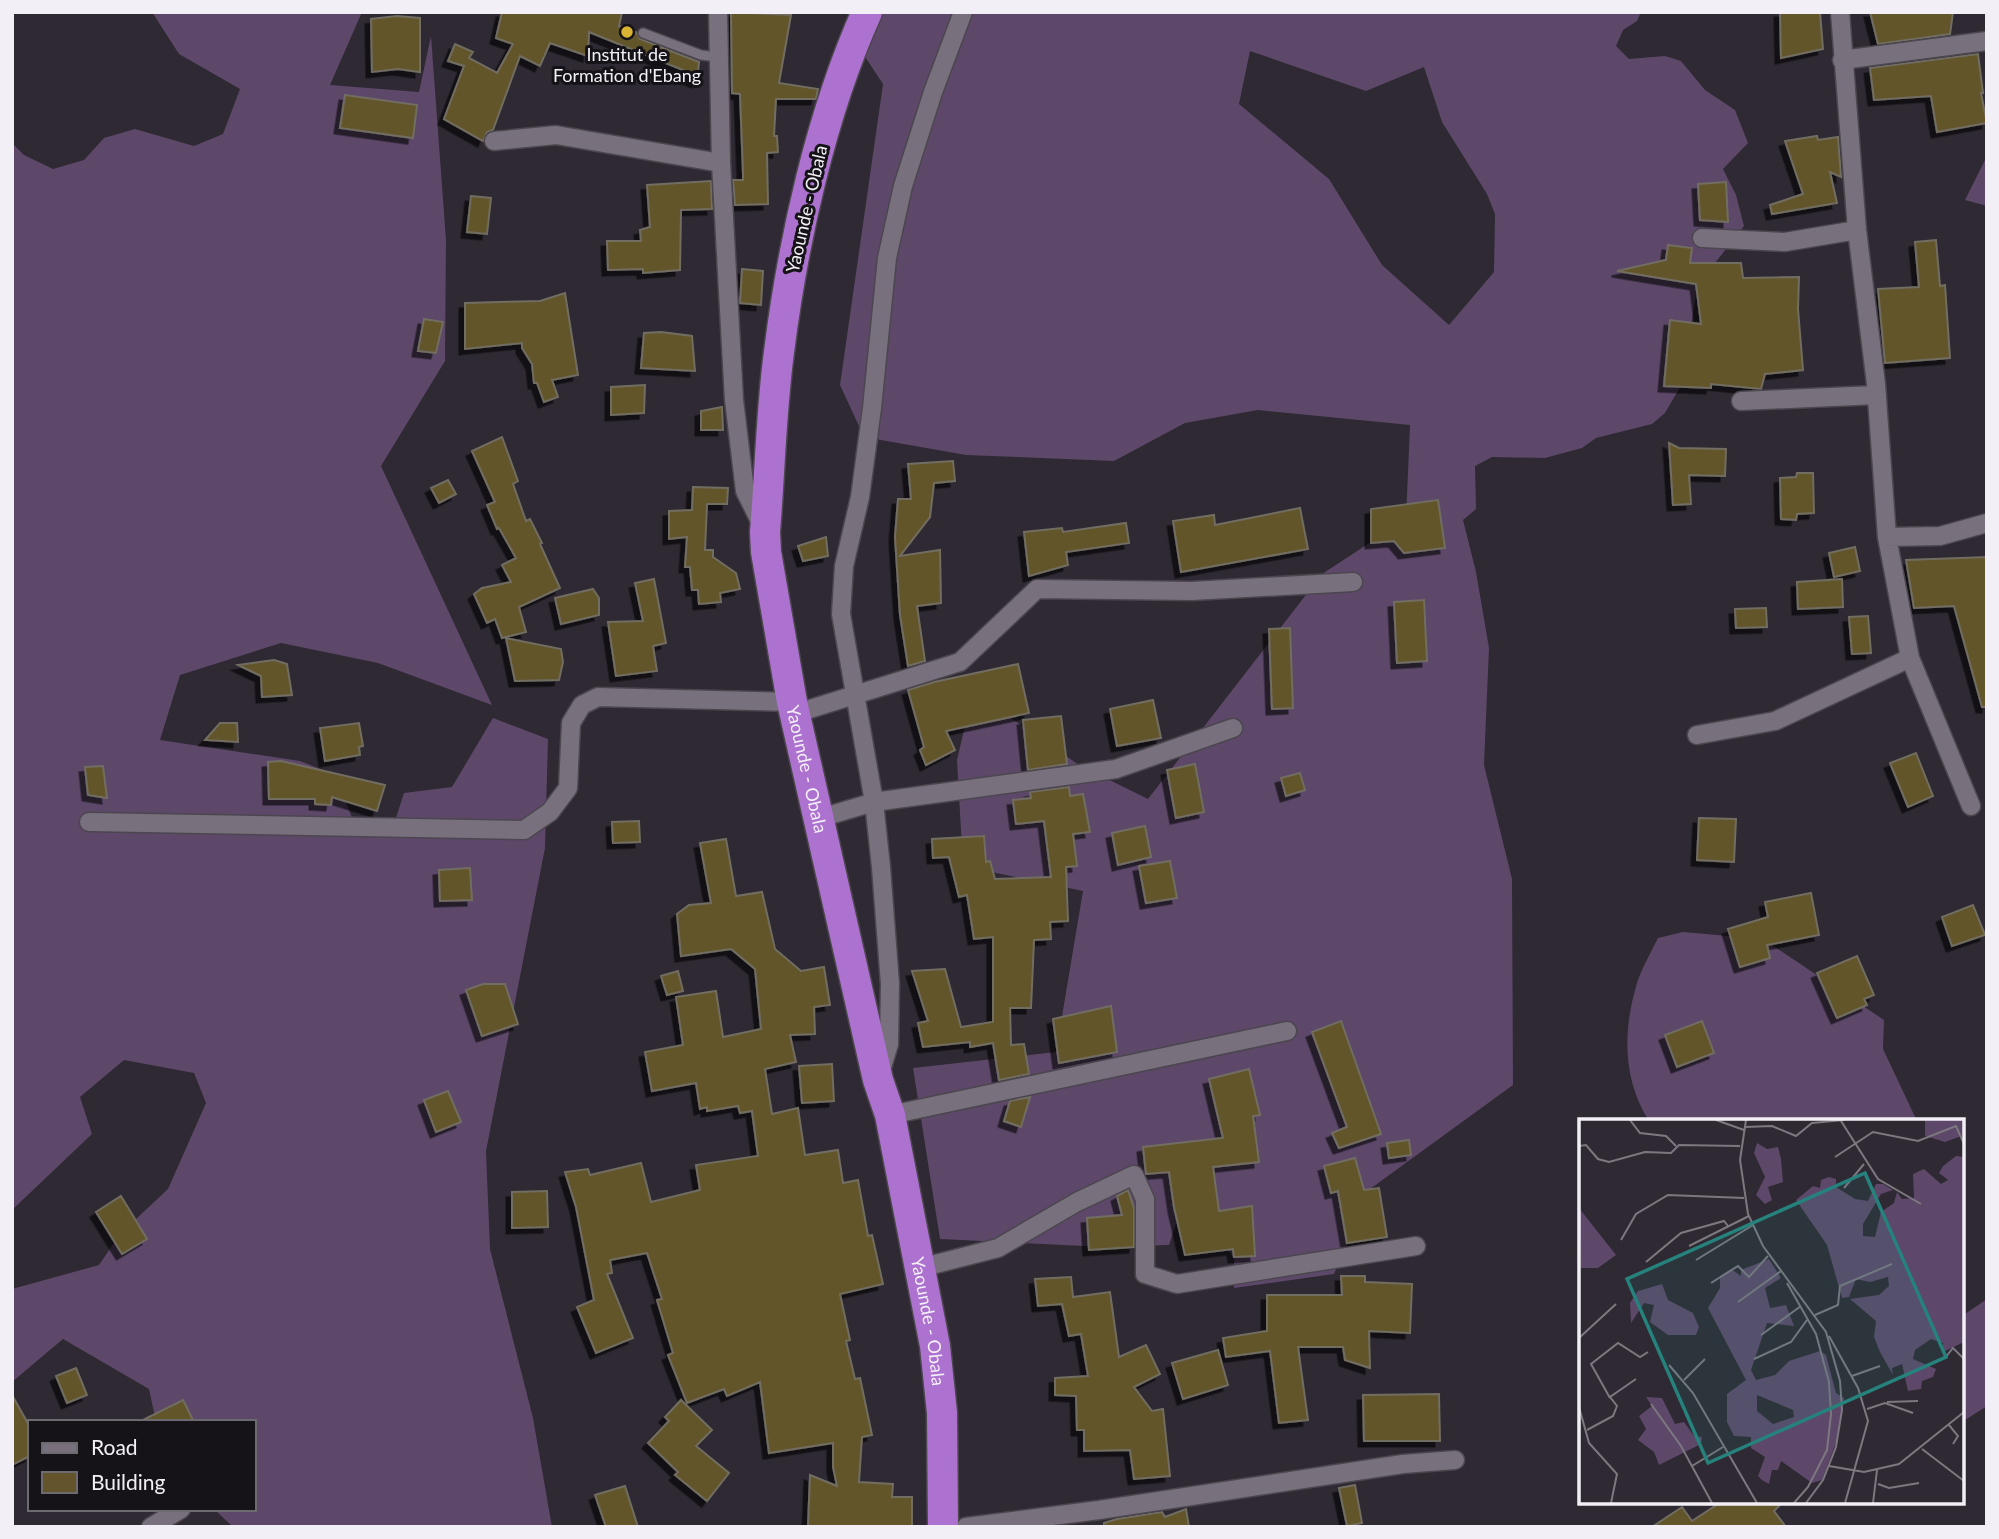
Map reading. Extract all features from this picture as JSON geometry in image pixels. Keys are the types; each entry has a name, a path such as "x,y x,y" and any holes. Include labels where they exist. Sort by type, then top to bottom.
{"highway":[{"name":"Yaounde - Obala","path":"867,12 841,74 818,156 790,276 778,355 765,532 766,552 793,708 878,1080 890,1115 935,1346 942,1413 943,1527"}],"street":[{"path":"718,12 721,163 734,400 745,491 765,532"},
{"path":"878,1080 889,1044 890,984 874,802 853,695 841,602 844,566 863,472 887,258 903,186 933,92 963,12"},
{"path":"1840,12 1857,230 1877,395 1887,537 1910,658 1972,806"},
{"path":"1842,60 1987,41"},
{"path":"494,141 556,135 721,163"},
{"path":"1702,237 1785,242 1857,230"},
{"path":"1741,401 1877,395"},
{"path":"1887,537 1940,536 1987,523"},
{"path":"89,822 524,830 550,812 568,788 571,723 582,705 598,697 793,708 853,695 960,662 1037,589 1192,591 1353,582"},
{"path":"1697,736 1775,722 1910,658"},
{"path":"817,818 874,802 1116,769 1233,728"},
{"path":"890,1115 1287,1031"},
{"path":"920,1268 998,1248 1077,1202 1134,1175 1145,1199 1145,1274 1177,1284 1416,1246"},
{"path":"966,1527 1099,1510 1403,1464 1455,1460"},
{"path":"151,1527 178,1511"}],"lane":[{"path":"643,33 701,55 718,57"}],"shaded area":[{"path":"152,12 362,12 330,85 419,92 431,36 446,240 445,361 381,466 492,705 378,663 281,643 180,675 160,740 300,761 335,775 353,820 393,827 404,793 452,787 493,718 548,739 545,848 486,1151 490,1249 533,1418 552,1527 233,1527 216,1511 256,1511 256,1420 156,1420 149,1389 63,1339 12,1382 12,1289 99,1265 120,1234 168,1189 206,1103 194,1073 124,1060 80,1097 92,1134 12,1210 12,143 24,155 53,169 84,160 104,138 135,129 194,146 223,134 240,89 179,54"},
{"path":"857,12 1641,12 1637,21 1623,30 1616,46 1629,59 1665,56 1681,61 1705,90 1735,110 1748,143 1723,169 1736,195 1744,226 1697,286 1683,382 1665,413 1652,424 1596,438 1582,448 1545,458 1492,457 1475,466 1476,509 1463,520 1476,572 1489,648 1484,765 1512,879 1513,1085 1370,1189 1334,1274 1234,1288 1234,1259 1201,1207 1182,1205 1169,1245 1106,1247 940,1239 913,1068 1056,1052 1083,891 963,866 957,760 973,692 1079,765 1148,799 1322,574 1406,519 1410,425 1258,410 1185,423 1114,461 966,455 864,437 840,385 883,84 846,28","holes":["1250,51 1366,91 1424,67 1442,122 1487,194 1495,214 1494,272 1449,325 1382,265 1329,179 1239,104"]},
{"path":"1987,156 1987,206 1965,200"},
{"path":"1683,932 1763,939 1884,1020 1883,1049 1916,1119 1648,1119 1640,1105 1630,1071 1629,1018 1637,983 1658,938"},
{"path":"1987,1299 1987,1406 1964,1421 1964,1315"}],"building":[{"path":"502,12 622,12 619,26 636,32 640,39 699,62 697,82 681,75 683,70 589,32 588,56 550,43 540,66 520,56 493,130 487,132 483,141 444,119 464,66 448,61 455,44 473,52 469,58 497,73 513,44 496,38"},
{"path":"731,12 791,15 779,83 818,89 816,99 776,99 774,136 777,136 778,152 767,153 768,204 735,205 733,180 743,180 743,173 740,94 732,93"},
{"path":"1780,12 1820,12 1823,49 1781,58"},
{"path":"1870,12 1953,12 1950,34 1878,44"},
{"path":"397,16 420,18 420,72 398,69 372,72 371,19"},
{"path":"1978,54 1987,123 1937,132 1931,96 1874,100 1870,68"},
{"path":"345,95 417,105 413,138 340,128"},
{"path":"1817,136 1818,140 1838,137 1841,177 1830,172 1837,203 1772,214 1770,205 1803,194 1785,141"},
{"path":"711,181 712,209 681,210 680,270 643,273 643,269 608,270 607,241 641,241 640,230 650,227 647,185"},
{"path":"1726,182 1728,222 1700,220 1698,184"},
{"path":"471,196 491,198 487,234 467,232"},
{"path":"1936,240 1940,286 1945,285 1950,358 1885,363 1878,289 1919,287 1915,242"},
{"path":"1668,245 1692,248 1690,263 1741,263 1743,278 1799,277 1798,309 1803,370 1765,374 1761,389 1711,384 1711,388 1664,386 1670,320 1701,324 1696,284 1617,271 1666,260"},
{"path":"742,269 763,271 761,305 740,303"},
{"path":"565,293 578,375 552,380 558,397 544,402 537,383 534,383 532,364 522,348 522,343 465,349 465,303 540,301"},
{"path":"424,319 443,322 436,353 418,351"},
{"path":"644,333 692,336 695,371 641,368"},
{"path":"645,385 644,413 611,415 611,387"},
{"path":"722,407 723,430 701,430 701,411"},
{"path":"502,437 518,481 513,484 526,521 530,519 560,588 519,607 526,632 502,638 495,619 487,623 474,594 482,588 511,582 502,565 516,558 499,528 497,529 487,505 495,502 472,451"},
{"path":"1669,443 1679,448 1726,449 1725,476 1689,475 1691,504 1673,505"},
{"path":"953,461 955,481 934,483 930,517 900,556 940,550 941,603 917,606 925,661 908,666 900,615 895,537 898,499 911,499 908,464"},
{"path":"1797,473 1813,473 1814,513 1797,514 1796,520 1781,519 1780,478 1796,477"},
{"path":"448,480 456,494 439,503 431,488"},
{"path":"693,487 728,488 727,504 707,504 705,550 713,550 713,557 736,573 740,589 720,593 721,602 699,604 698,590 692,590 690,567 685,567 687,537 669,539 669,511 692,510"},
{"path":"1438,500 1445,548 1404,553 1394,541 1371,543 1371,509"},
{"path":"1300,508 1308,549 1181,572 1173,521 1214,515 1215,525"},
{"path":"1126,523 1129,543 1066,552 1068,565 1029,576 1024,532 1062,528 1063,532"},
{"path":"826,537 828,556 803,561 798,546"},
{"path":"1855,547 1860,571 1834,577 1829,553"},
{"path":"1987,557 1987,707 1982,707 1954,606 1914,608 1906,560"},
{"path":"654,579 666,643 653,646 657,671 616,676 608,622 643,621 635,583"},
{"path":"1842,579 1843,607 1798,609 1797,582"},
{"path":"593,589 599,598 599,615 561,624 555,598"},
{"path":"1424,600 1427,661 1397,663 1394,602"},
{"path":"1766,608 1767,627 1736,628 1735,609"},
{"path":"1868,616 1871,653 1852,654 1849,617"},
{"path":"1290,628 1293,708 1272,709 1269,629"},
{"path":"506,638 561,649 563,662 559,680 515,681"},
{"path":"274,660 287,664 292,695 262,697 261,676 238,665"},
{"path":"1018,664 1029,713 946,731 955,750 926,765 920,750 924,747 908,690"},
{"path":"1153,700 1161,738 1117,746 1110,709"},
{"path":"1061,716 1067,764 1028,770 1023,720"},
{"path":"220,723 237,723 238,742 205,740"},
{"path":"359,723 363,746 359,747 360,755 325,761 320,728"},
{"path":"1916,753 1933,796 1908,807 1890,763"},
{"path":"281,761 385,785 377,811 332,797 331,805 315,804 315,799 269,799 268,762"},
{"path":"1195,764 1204,812 1176,818 1167,770"},
{"path":"103,766 107,798 88,795 85,767"},
{"path":"1300,773 1305,790 1286,796 1281,778"},
{"path":"1069,787 1070,796 1083,794 1090,832 1073,834 1077,866 1066,867 1068,921 1050,922 1051,939 1034,940 1031,1008 1010,1008 1011,1045 1024,1044 1029,1074 999,1080 993,1043 970,1047 970,1042 923,1047 918,1023 928,1021 912,971 945,969 961,1027 993,1022 993,937 974,939 967,895 959,897 949,857 933,858 932,839 984,836 986,862 990,861 995,879 1051,877 1044,821 1016,824 1013,800 1031,798 1030,792"},
{"path":"1699,818 1736,819 1734,862 1697,860"},
{"path":"639,821 640,842 613,843 612,822"},
{"path":"1145,826 1151,857 1118,865 1112,833"},
{"path":"726,839 736,896 762,892 775,949 801,971 824,967 830,1005 814,1007 815,1034 790,1035 796,1062 765,1069 772,1114 798,1108 805,1155 838,1150 843,1183 858,1180 868,1236 872,1235 883,1284 840,1294 850,1340 846,1341 855,1379 860,1378 872,1435 862,1437 859,1482 893,1484 892,1497 912,1497 912,1527 808,1527 810,1475 837,1486 833,1467 833,1443 769,1453 760,1382 727,1396 724,1389 687,1403 668,1355 673,1353 657,1300 662,1299 647,1253 610,1260 612,1273 607,1274 633,1338 596,1353 577,1307 594,1300 576,1207 565,1172 588,1169 590,1175 641,1163 651,1202 700,1190 696,1165 758,1156 752,1111 740,1113 738,1106 707,1111 707,1107 700,1109 696,1083 652,1091 645,1052 683,1045 676,997 716,991 723,1037 761,1029 755,969 731,949 681,956 677,914 689,905 711,903 700,843"},
{"path":"1170,861 1177,898 1146,903 1139,866"},
{"path":"470,868 472,900 440,901 439,870"},
{"path":"1811,893 1819,935 1767,945 1770,958 1740,967 1728,929 1768,917 1765,902"},
{"path":"1973,905 1985,935 1952,946 1942,917"},
{"path":"1857,956 1874,995 1864,999 1867,1005 1837,1018 1817,973"},
{"path":"678,971 683,991 667,995 661,976"},
{"path":"483,984 505,984 518,1024 482,1036 466,990"},
{"path":"1111,1006 1117,1052 1059,1063 1053,1019"},
{"path":"1341,1021 1381,1134 1339,1148 1332,1133 1347,1127 1312,1032"},
{"path":"1702,1021 1714,1053 1677,1067 1665,1035"},
{"path":"832,1064 834,1101 802,1103 799,1066"},
{"path":"1249,1069 1260,1115 1253,1116 1259,1162 1213,1167 1219,1211 1252,1206 1255,1256 1234,1257 1233,1249 1185,1255 1169,1172 1146,1174 1143,1147 1223,1138 1209,1079"},
{"path":"448,1091 461,1122 436,1132 424,1100"},
{"path":"1030,1097 1021,1127 1004,1121 1010,1101"},
{"path":"1409,1140 1411,1155 1389,1158 1387,1143"},
{"path":"1355,1158 1364,1190 1379,1188 1387,1237 1347,1243 1338,1191 1331,1193 1324,1166"},
{"path":"1128,1190 1134,1208 1134,1247 1089,1250 1087,1218 1122,1215 1117,1196"},
{"path":"547,1191 548,1227 512,1228 512,1192"},
{"path":"121,1196 147,1239 122,1254 96,1212"},
{"path":"1341,1276 1365,1276 1365,1282 1412,1284 1410,1333 1369,1331 1370,1368 1345,1360 1343,1347 1298,1347 1308,1420 1279,1423 1270,1351 1226,1357 1223,1338 1267,1331 1267,1295 1342,1295"},
{"path":"1071,1277 1073,1297 1110,1292 1119,1357 1146,1345 1160,1374 1134,1387 1152,1411 1163,1409 1170,1476 1134,1479 1130,1450 1084,1451 1084,1430 1077,1430 1076,1396 1055,1395 1055,1378 1088,1376 1081,1334 1069,1336 1062,1304 1038,1306 1035,1279"},
{"path":"1218,1350 1228,1385 1183,1399 1172,1363"},
{"path":"76,1368 87,1395 67,1403 56,1376"},
{"path":"1439,1394 1440,1441 1364,1441 1363,1395"},
{"path":"12,1395 28,1423 28,1457 12,1465"},
{"path":"183,1400 193,1420 143,1420"},
{"path":"681,1400 712,1430 696,1446 729,1473 707,1501 675,1475 678,1472 648,1443 669,1421 665,1417"},
{"path":"1355,1485 1362,1523 1347,1526 1339,1488"},
{"path":"625,1486 638,1527 606,1527 595,1495"},
{"path":"1718,1504 1781,1504 1774,1511 1786,1527 1652,1527 1682,1507 1692,1521"},
{"path":"1186,1509 1189,1527 1104,1527 1104,1523 1117,1519 1162,1512 1165,1517"}],"place":[{"name":"Institut de Formation d'Ebang","path":"627,32"}]}
